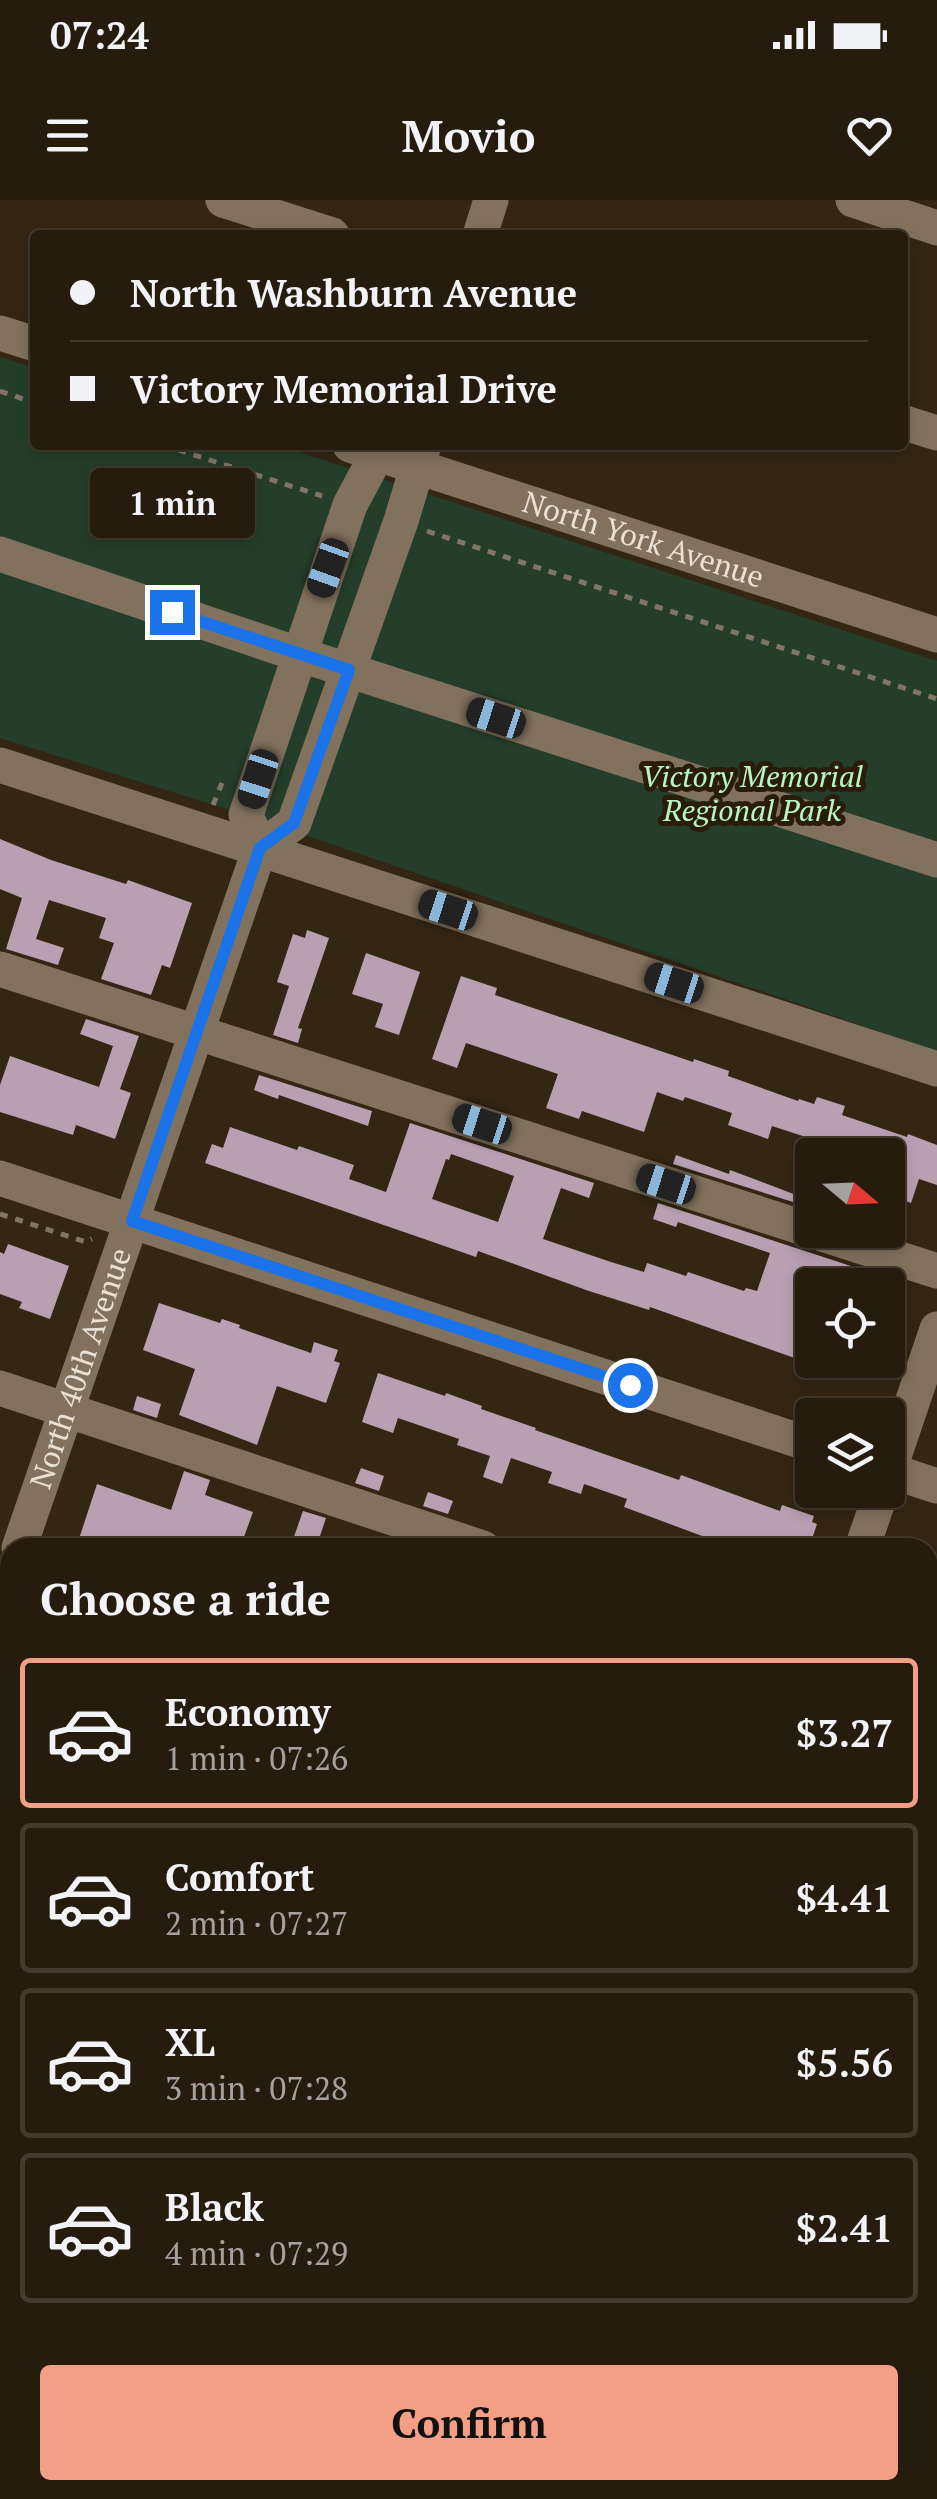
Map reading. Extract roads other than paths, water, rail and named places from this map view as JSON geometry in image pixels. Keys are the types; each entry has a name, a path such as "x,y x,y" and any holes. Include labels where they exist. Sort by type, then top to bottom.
{"street":[{"path":"223,200 316,230"},
{"path":"482,230 491,200"},
{"path":"854,200 937,228"},
{"path":"0,333 30,342"},
{"path":"908,424 937,433"},
{"path":"260,848 246,815 369,450"},
{"name":"North York Avenue","path":"382,450 420,456 937,635"},
{"name":"North 40th Avenue","path":"22,1538 260,848 294,823 402,521 420,456"},
{"path":"0,554 937,860"},
{"path":"0,765 937,1069"},
{"path":"0,969 937,1272"},
{"path":"0,1178 795,1439"},
{"path":"905,1422 937,1329"},
{"path":"0,1388 453,1538"},
{"path":"905,1476 937,1486"},
{"path":"865,1538 876,1508"}],"park label":[{"name":"Victory Memorial Regional Park","path":"752,794"}]}
